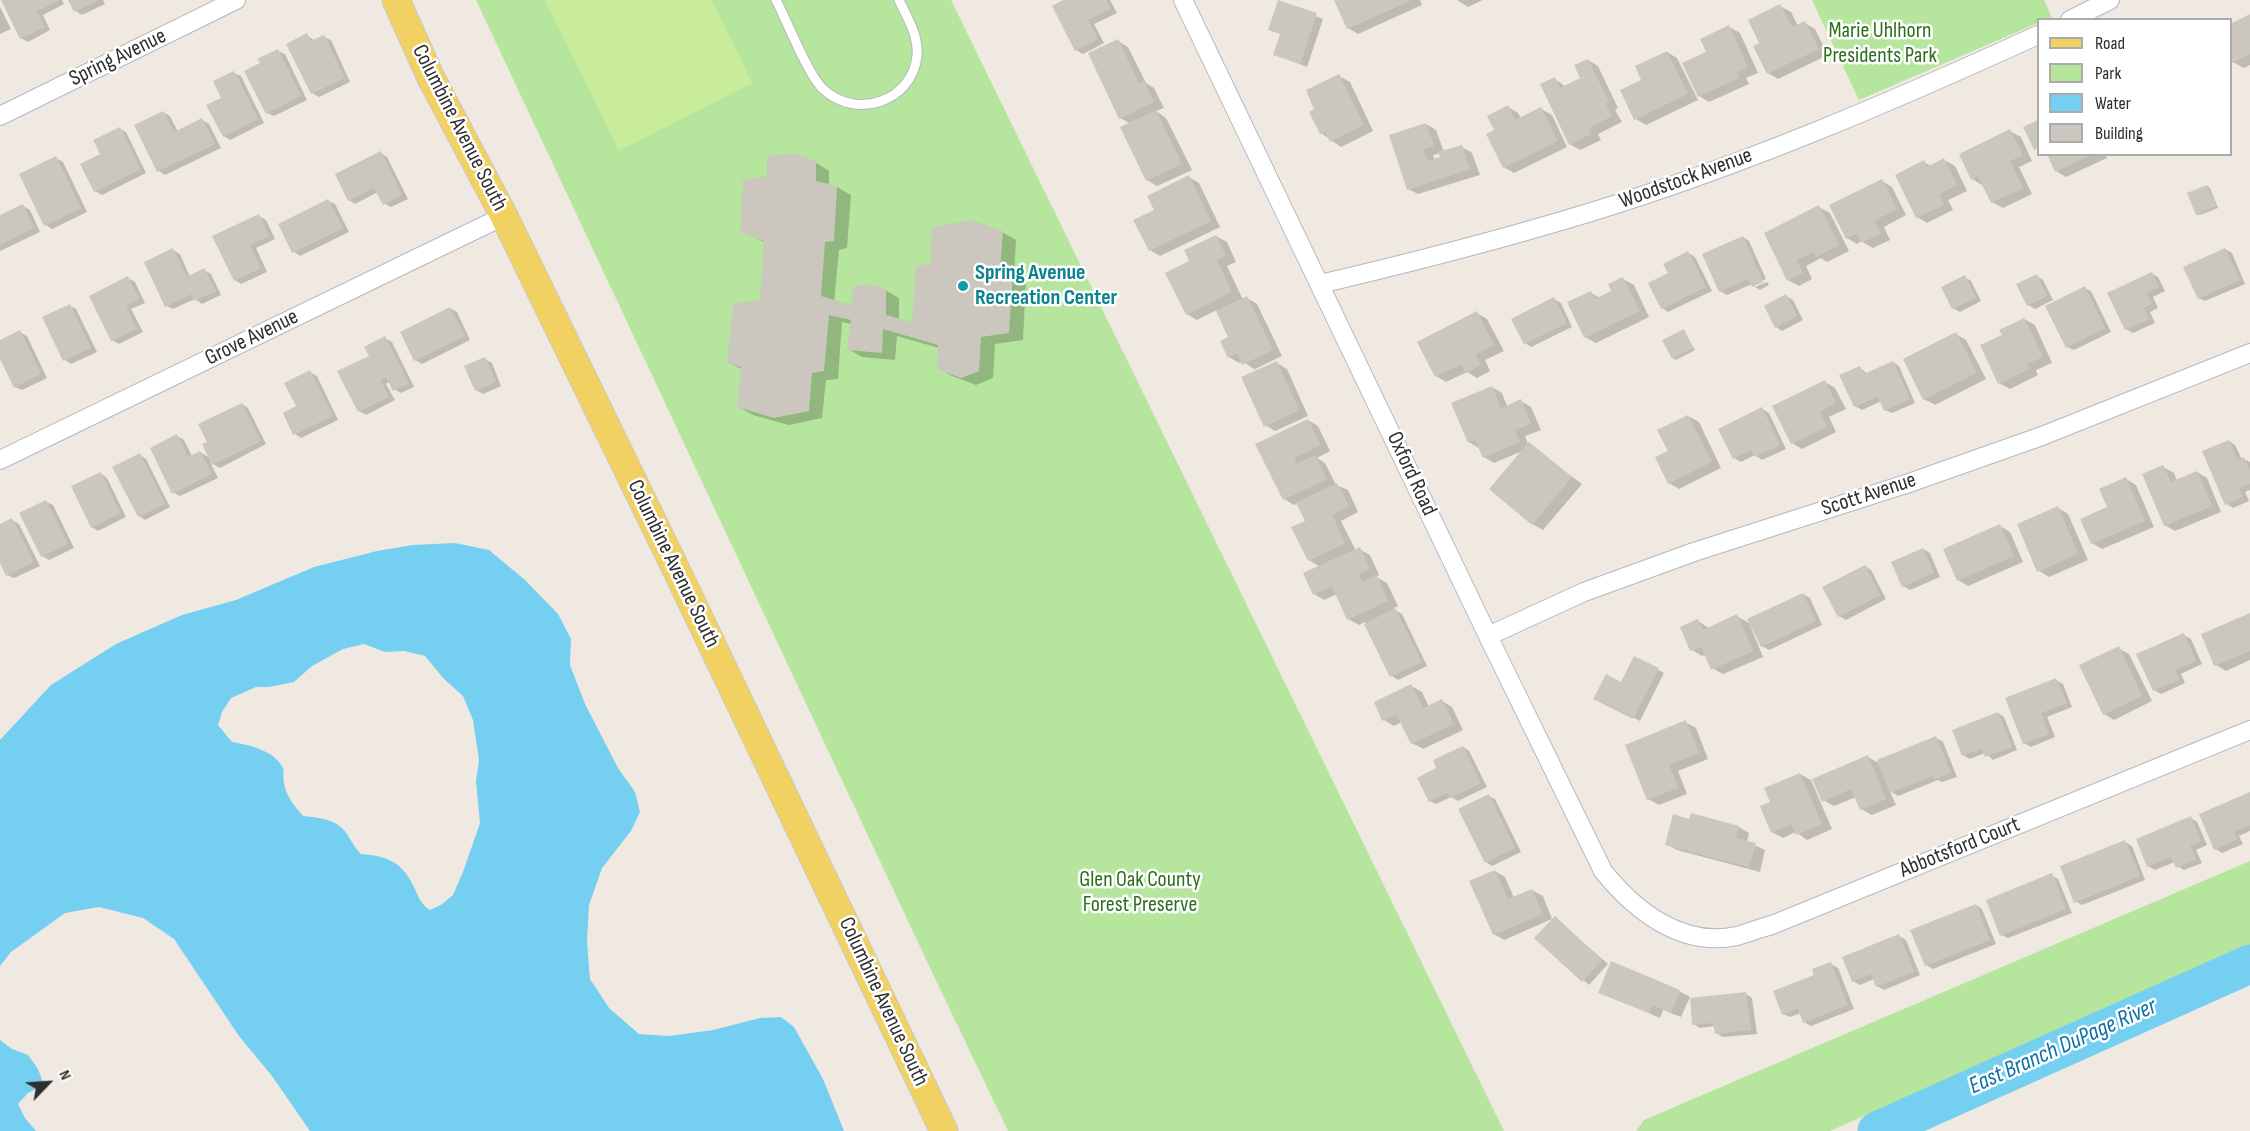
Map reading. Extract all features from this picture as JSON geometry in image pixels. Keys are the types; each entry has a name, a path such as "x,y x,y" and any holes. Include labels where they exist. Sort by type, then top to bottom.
{"main road":[{"name":"Columbine Avenue South","path":"396,0 431,78 504,216 775,774 944,1131"}],"street":[{"name":"Spring Avenue","path":"0,116 236,0"},
{"name":"Oxford Road","path":"1183,0 1488,636 1604,871 1621,893 1666,927"},
{"path":"2074,18 2110,0"},
{"name":"Woodstock Avenue","path":"1320,284 1479,245 1655,191 1854,116 2037,35"},
{"name":"Grove Avenue","path":"0,460 504,216"},
{"name":"Scott Avenue","path":"1488,636 1584,592 1694,552 1909,483 2031,440 2250,352"},
{"name":"Abbotsford Court","path":"1666,927 1707,938 1736,936 1772,925 2250,730"}],"lane":[{"path":"776,0 821,88 836,99 853,105 871,105 888,99 903,88 913,73 917,55 916,38 899,0"}],"green space":[{"name":"Glen Oak County Forest Preserve","path":"476,0 951,0 1504,1131 1008,1131"},
{"path":"545,0 712,0 752,83 619,151"},
{"name":"Marie Uhlhorn Presidents Park","path":"1812,0 2044,0 2052,18 2037,18 2037,23 1859,100"},
{"path":"2250,861 2250,945 1830,1131 1636,1131 1644,1120"}],"water":[{"path":"455,543 489,550 525,580 558,614 571,639 570,665 585,704 618,768 635,792 640,812 631,831 602,868 589,905 587,941 590,979 609,1008 639,1034 669,1036 713,1030 760,1018 781,1017 794,1027 823,1079 844,1131 310,1131 272,1076 239,1036 174,939 143,918 99,907 65,913 11,952 0,966 0,740 51,685 116,644 182,615 236,600 314,567 377,551 413,545","holes":["364,644 385,652 404,651 425,656 444,679 463,696 473,720 479,760 476,781 480,823 453,895 441,905 430,910 422,903 409,878 399,866 379,856 361,854 343,829 333,822 303,816 287,792 283,768 279,762 260,749 232,742 218,725 222,712 231,698 256,687 294,682 312,666 343,649"]},
{"path":"0,1040 12,1049 28,1055 38,1069 44,1085 28,1093 18,1104 25,1118 36,1131 0,1131"}],"building":[{"path":"1,0 60,0 37,11 45,27 20,39"},
{"path":"68,0 99,0 74,12"},
{"path":"1063,0 1106,0 1111,9 1088,20 1098,39 1075,51 1052,6"},
{"path":"1278,0 1317,13 1300,64 1273,55 1280,34 1268,30"},
{"path":"1334,0 1412,0 1347,29"},
{"path":"1780,4 1792,27 1805,21 1819,49 1767,74 1753,46 1759,43 1748,20"},
{"path":"2250,14 2250,54 2232,63 2232,23"},
{"path":"1729,25 1748,67 1737,72 1739,78 1698,97 1682,63 1706,52 1700,39"},
{"path":"307,33 311,41 324,35 345,78 311,94 286,44"},
{"path":"1118,39 1139,83 1144,81 1154,102 1119,119 1088,53"},
{"path":"278,49 301,96 266,114 244,71 260,63 257,59"},
{"path":"1667,51 1688,94 1634,120 1620,90 1641,80 1635,66"},
{"path":"1588,59 1609,102 1606,104 1612,116 1589,128 1591,134 1569,145 1540,84 1555,77 1560,88 1580,78 1574,65"},
{"path":"234,71 258,119 223,137 206,105 221,98 213,81"},
{"path":"1339,74 1364,125 1330,142 1325,132 1320,134 1309,112 1314,109 1306,90"},
{"path":"1508,105 1515,120 1541,107 1558,141 1503,168 1486,134 1494,130 1487,116"},
{"path":"1156,110 1182,164 1146,181 1120,127"},
{"path":"163,111 174,132 202,118 215,144 157,172 134,125"},
{"path":"2037,120 2037,148 2034,150 2023,127"},
{"path":"1426,123 1434,146 1423,149 1427,161 1440,157 1438,152 1462,145 1470,169 1407,190 1389,135"},
{"path":"120,127 141,169 94,192 80,164 100,154 93,140"},
{"path":"2010,129 2023,155 2010,161 2023,188 1991,203 1978,176 1971,180 1959,154"},
{"path":"381,151 402,195 383,205 374,188 348,201 335,174"},
{"name":"Spring Avenue Recreation Center","path":"793,153 816,161 816,181 837,186 834,241 825,242 821,296 851,305 853,287 870,284 886,289 886,315 912,322 916,266 930,264 932,227 972,220 1003,231 1000,269 1013,273 1009,333 981,337 979,371 961,378 937,369 938,345 883,329 882,353 847,350 851,320 829,315 824,371 812,373 809,411 774,418 737,407 741,367 727,363 733,304 760,300 764,241 740,232 743,180 767,176 767,156"},
{"path":"56,156 81,208 44,226 19,174"},
{"path":"2048,156 2088,156 2055,172"},
{"path":"1944,158 1957,185 1939,194 1944,205 1916,218 1895,175 1924,160 1927,167"},
{"path":"1189,175 1211,221 1149,251 1133,220 1154,210 1147,196"},
{"path":"1882,179 1897,209 1874,221 1881,234 1861,243 1857,233 1846,239 1829,205"},
{"path":"2207,185 2216,206 2196,215 2187,193"},
{"path":"328,199 343,228 292,253 278,224"},
{"path":"23,204 34,228 0,245 0,215"},
{"path":"1819,205 1839,245 1816,257 1813,252 1797,260 1803,273 1787,281 1764,233"},
{"path":"259,214 269,236 250,245 261,268 234,281 212,236"},
{"path":"1216,235 1226,256 1217,260 1232,292 1186,315 1165,273 1189,261 1184,250"},
{"path":"1743,236 1763,282 1752,287 1748,279 1719,292 1702,254"},
{"path":"173,248 187,277 204,268 216,291 194,301 191,294 165,307 144,262"},
{"path":"2225,248 2240,280 2198,299 2183,267"},
{"path":"1688,251 1706,287 1661,309 1648,283 1668,273 1663,264"},
{"path":"2152,272 2159,287 2147,293 2152,304 2144,308 2149,319 2125,330 2107,293"},
{"path":"2037,274 2047,296 2027,306 2016,284"},
{"path":"1965,275 1976,298 1952,309 1941,287"},
{"path":"128,276 139,299 126,306 137,329 111,341 89,296"},
{"path":"1623,277 1640,311 1584,338 1567,302 1591,291 1595,299 1611,291 1608,284"},
{"path":"2085,286 2105,328 2066,348 2045,306"},
{"path":"1786,294 1797,316 1775,328 1764,306"},
{"path":"1247,296 1273,350 1242,365 1237,353 1228,358 1220,341 1228,337 1216,311"},
{"path":"1554,297 1567,323 1524,344 1511,319"},
{"path":"70,304 91,348 63,361 42,317"},
{"path":"450,307 465,336 414,361 400,332"},
{"path":"1477,311 1494,345 1476,354 1481,365 1466,373 1461,364 1435,377 1417,342"},
{"path":"2024,318 2043,357 2027,364 2029,369 1998,384 1980,345 2002,335 1999,330"},
{"path":"1684,329 1693,348 1672,359 1662,340"},
{"path":"20,330 41,374 14,388 0,359 0,340"},
{"path":"1956,332 1977,373 1923,400 1903,359"},
{"path":"385,336 409,383 393,391 386,377 381,380 389,397 358,412 337,371 369,356 364,347"},
{"path":"485,357 496,382 475,391 464,366"},
{"path":"1277,361 1299,410 1264,427 1241,377"},
{"path":"1893,361 1910,399 1884,411 1878,397 1854,407 1839,375 1860,366 1864,374"},
{"path":"310,370 333,416 293,435 283,413 296,406 284,383"},
{"path":"1825,380 1836,403 1820,412 1827,427 1791,444 1772,406"},
{"path":"1492,386 1501,408 1521,399 1531,424 1515,430 1520,442 1483,458 1475,440 1468,443 1451,403"},
{"path":"242,403 261,441 212,465 202,444 207,442 198,424"},
{"path":"1762,407 1780,445 1755,457 1751,450 1733,459 1718,429"},
{"path":"1688,415 1712,462 1668,484 1655,457 1668,451 1657,430"},
{"path":"1308,419 1321,445 1294,458 1297,464 1315,455 1327,479 1283,500 1255,444"},
{"path":"177,434 188,457 200,451 212,474 172,494 150,448"},
{"path":"2229,440 2237,460 2244,457 2250,470 2250,484 2239,488 2243,497 2225,505 2202,451"},
{"path":"1529,442 1572,477 1532,525 1489,489"},
{"path":"140,453 165,504 138,517 112,467"},
{"path":"2163,465 2171,482 2197,471 2212,506 2164,526 2142,474"},
{"path":"101,472 120,513 91,528 71,486"},
{"path":"2126,477 2145,521 2091,544 2080,519 2107,507 2099,489"},
{"path":"1337,483 1349,506 1332,515 1345,543 1308,561 1291,527 1305,521 1296,503"},
{"path":"46,500 68,544 41,557 19,513"},
{"path":"2058,506 2078,554 2037,572 2017,524"},
{"path":"12,518 34,562 6,576 0,563 0,524"},
{"path":"2000,524 2014,556 1957,581 1943,549"},
{"path":"1360,547 1370,569 1359,574 1362,582 1377,575 1388,601 1347,620 1332,586 1313,595 1303,573"},
{"path":"1923,548 1934,573 1902,587 1891,562"},
{"path":"1865,565 1880,595 1838,617 1822,587"},
{"path":"1803,593 1816,621 1761,647 1747,619"},
{"path":"1395,608 1422,662 1390,677 1364,624"},
{"path":"2250,613 2250,651 2214,666 2201,634"},
{"path":"1737,614 1753,651 1711,670 1701,647 1690,651 1680,627 1698,619 1703,630"},
{"path":"2184,633 2196,661 2175,670 2180,680 2153,691 2136,654"},
{"path":"2119,646 2142,696 2103,715 2079,665"},
{"path":"1634,656 1659,668 1633,719 1593,699 1606,674 1621,682"},
{"path":"2056,678 2067,703 2041,713 2049,734 2023,744 2005,698"},
{"path":"1411,684 1423,708 1442,699 1454,724 1411,744 1396,714 1382,721 1374,702"},
{"path":"1998,712 2012,747 1985,757 1982,749 1962,756 1952,730"},
{"path":"1686,720 1699,753 1669,765 1678,788 1647,800 1625,745"},
{"path":"1936,736 1951,773 1935,779 1933,776 1890,793 1877,760"},
{"path":"1463,746 1481,783 1450,798 1447,793 1429,802 1417,778 1436,768 1433,760"},
{"path":"1868,755 1886,799 1860,810 1851,789 1822,802 1812,779"},
{"path":"1800,773 1822,824 1796,835 1791,824 1771,833 1760,806 1770,802 1764,788"},
{"path":"2250,792 2250,825 2234,832 2237,840 2214,850 2199,814"},
{"path":"1489,794 1515,848 1485,863 1458,809"},
{"path":"1691,813 1739,826 1736,838 1756,843 1749,867 1665,845 1673,814 1689,819"},
{"path":"2191,816 2201,841 2190,846 2196,859 2176,868 2171,857 2147,867 2136,839"},
{"path":"2125,840 2140,876 2074,903 2060,866"},
{"path":"1495,870 1508,899 1532,889 1543,914 1493,935 1469,881"},
{"path":"2052,873 2066,909 2000,936 1986,900"},
{"path":"1976,904 1990,940 1925,966 1910,930"},
{"path":"1555,916 1602,960 1582,982 1534,938"},
{"path":"1899,934 1914,972 1876,987 1871,974 1852,982 1842,957"},
{"path":"1611,961 1680,990 1671,1013 1652,1005 1649,1013 1598,993"},
{"path":"1831,962 1848,1005 1803,1023 1798,1008 1782,1015 1773,991 1814,975 1812,969"},
{"path":"1746,992 1751,1030 1715,1034 1713,1023 1692,1025 1690,998"}],"waterway":[{"name":"East Branch DuPage River","path":"1877,1131 2250,964"}],"place":[{"name":"Spring Avenue Recreation Center","path":"963,286"}]}
